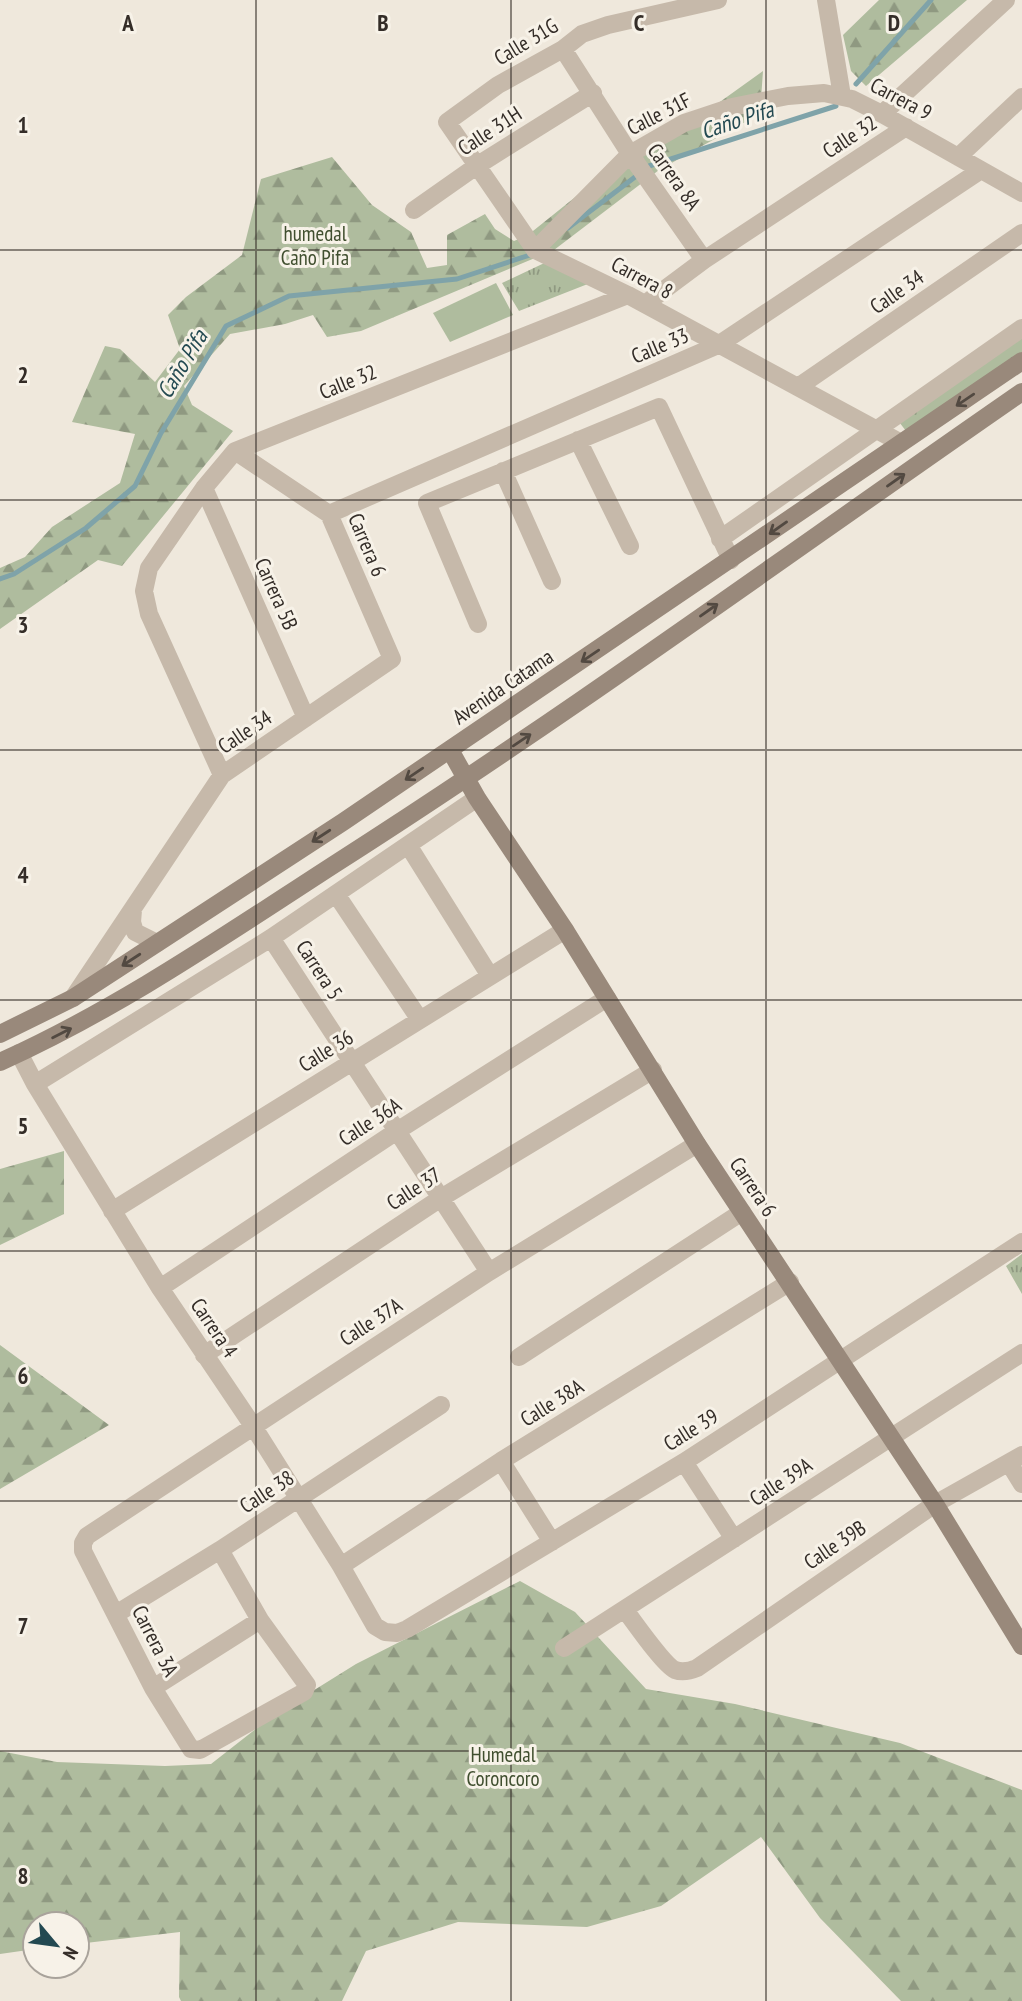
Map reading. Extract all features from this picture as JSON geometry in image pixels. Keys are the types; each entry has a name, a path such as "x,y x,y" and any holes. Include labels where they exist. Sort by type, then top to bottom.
{"main road":[{"name":"Avenida Catama","path":"0,1034 73,998 157,943 450,750 1022,361"},
{"path":"0,1062 64,1032 128,997 390,830 1022,392"},
{"name":"Carrera 6","path":"450,750 477,798 565,930 653,1070 696,1144 935,1504 1022,1646"}],"street":[{"name":"Calle 31G","path":"478,165 447,122 498,85 563,49 582,34 608,25 718,0"},
{"name":"Carrera 9","path":"826,0 842,96 882,114 1022,193"},
{"path":"882,114 1006,0"},
{"name":"Carrera 8A","path":"563,49 630,154 704,260"},
{"name":"Calle 31H","path":"414,210 478,165 593,93"},
{"name":"Calle 31F","path":"535,250 630,154 684,122 732,107 788,96 824,93 842,96"},
{"path":"958,157 1022,97"},
{"name":"Calle 32","path":"645,304 704,260 906,127"},
{"path":"478,165 535,250"},
{"name":"Calle 33","path":"330,514 718,345 981,170"},
{"name":"Calle 34","path":"798,387 1022,233"},
{"name":"Carrera 8","path":"535,250 628,295 901,443"},
{"name":"Calle 32","path":"222,775 149,614 144,599 144,583 149,568 204,488 234,451 628,295"},
{"path":"720,539 1022,328"},
{"path":"478,624 427,503 659,407 730,561"},
{"path":"578,440 631,546"},
{"name":"Carrera 6","path":"234,451 330,514 392,659"},
{"path":"503,471 552,582"},
{"name":"Carrera 5B","path":"204,488 306,718"},
{"name":"Calle 34","path":"73,998 222,775 392,659"},
{"path":"35,1084 271,938 477,798"},
{"path":"408,845 490,976"},
{"path":"336,894 420,1020"},
{"path":"133,910 135,932 157,943"},
{"name":"Calle 36","path":"112,1211 565,930"},
{"name":"Carrera 5","path":"271,938 489,1272"},
{"name":"Calle 36A","path":"160,1288 397,1131 607,998"},
{"name":"Carrera 4","path":"19,1054 160,1288 253,1426 376,1626"},
{"name":"Calle 37","path":"204,1355 441,1198 653,1070"},
{"name":"Calle 37A","path":"83,1551 87,1536 489,1272 696,1144"},
{"path":"519,1357 742,1212"},
{"name":"Calle 39","path":"376,1626 385,1632 397,1633 407,1629 684,1462 1022,1242"},
{"name":"Calle 38A","path":"341,1566 501,1461 790,1282"},
{"name":"Calle 39A","path":"564,1648 1022,1353"},
{"name":"Calle 38","path":"116,1614 220,1550 440,1405"},
{"path":"1016,1459 1022,1484"},
{"name":"Calle 39B","path":"625,1610 665,1661 675,1670 687,1672 697,1668 935,1504 1016,1459"},
{"path":"501,1461 552,1542"},
{"path":"684,1462 734,1539"},
{"path":"153,1688 260,1620 220,1550"},
{"name":"Carrera 3A","path":"83,1551 153,1688 191,1749 200,1750 212,1744 304,1692 307,1685 260,1620"}],"green space":[{"path":"879,0 967,0 866,86 851,71 843,35"},
{"name":"humedal Caño Pifa","path":"763,71 761,99 781,102 659,170 554,250 361,331 327,337 313,315 285,324 230,334 184,386 192,405 233,431 122,566 98,560 0,629 0,568 25,557 52,527 120,483 135,434 72,422 105,346 120,349 155,382 180,349 168,315 186,297 242,255 261,179 332,157 372,205 411,232 427,268 447,265 447,235 485,214 495,229 514,241 528,235 665,125 717,104"},
{"path":"557,257 603,278 519,311 502,283"},
{"path":"496,283 513,315 450,342 433,313"},
{"path":"1022,330 1022,352 906,431 896,418"},
{"path":"64,1151 64,1214 0,1245 0,1169"},
{"path":"1022,1254 1022,1294 1006,1266"},
{"path":"0,1345 109,1425 0,1489"},
{"name":"Humedal Coroncoro","path":"520,1581 575,1612 646,1689 735,1704 900,1743 1022,1790 1022,2001 901,2001 820,1918 761,1837 661,1906 587,1927 458,1922 366,1951 342,2001 181,2001 180,1932 91,1942 91,1910 21,1910 21,1951 0,1954 0,1751 57,1762 165,1766 211,1764 271,1717 356,1664"}],"waterway":[{"name":"Caño Pifa","path":"856,84 931,0"},
{"name":"Caño Pifa","path":"649,166 836,106"},
{"name":"Caño Pifa","path":"568,228 635,177"},
{"name":"Caño Pifa","path":"0,579 14,574 86,528 135,486 161,433 226,326 289,296 457,279 533,254"}]}
